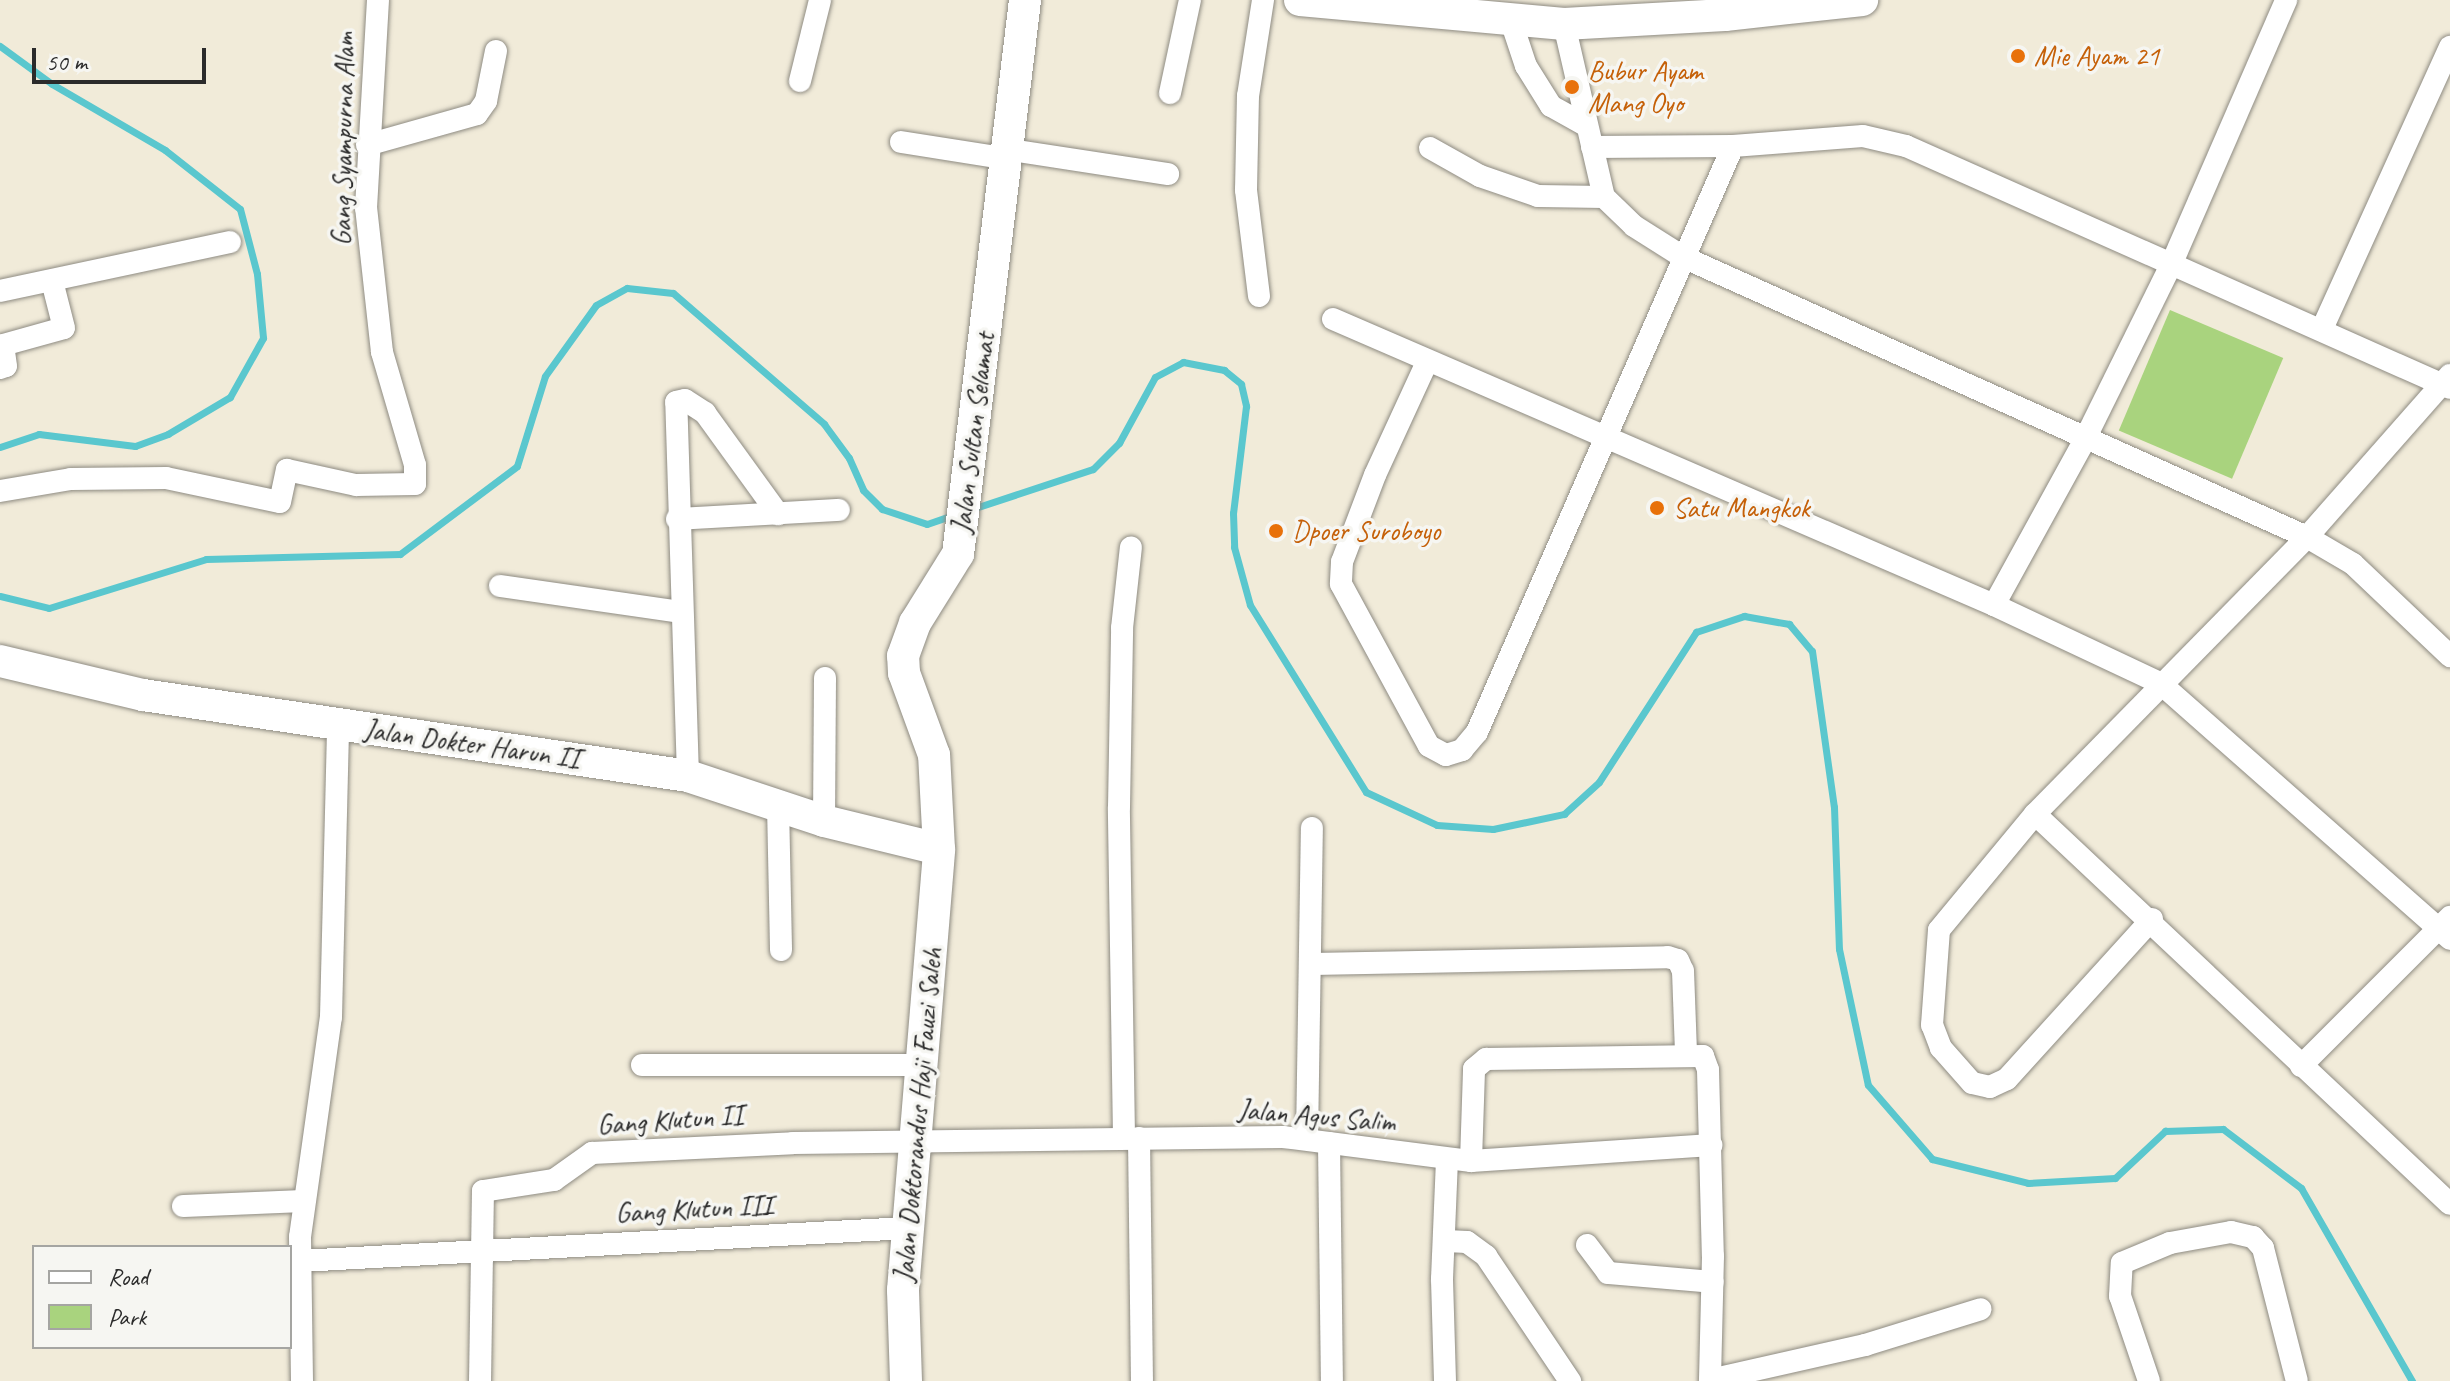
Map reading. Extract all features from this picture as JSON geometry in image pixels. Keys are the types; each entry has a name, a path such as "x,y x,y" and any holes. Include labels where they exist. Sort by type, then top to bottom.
{"street":[{"name":"Gang Syampurna Alam","path":"0,491 71,479 166,478 280,502 287,470 356,485 415,484 415,465 382,352 366,208 367,145 378,0"},
{"path":"800,81 820,0"},
{"name":"Jalan Sultan Selamat","path":"939,849 934,755 904,673 903,656 915,623 958,554 965,479 1010,154 1025,0"},
{"path":"1170,93 1190,0"},
{"path":"1259,296 1246,190 1248,96 1263,0"},
{"path":"1300,0 1564,24 1723,8 1862,0"},
{"path":"1994,605 2084,441 2171,265 2286,0"},
{"path":"1511,21 1526,66 1551,106 1589,136 1733,146 1863,136 1906,146 2171,265 2448,382 2307,537 2160,683 2035,814 1939,930 1932,1025 1941,1048 1972,1083 1990,1087 2007,1079 2152,919"},
{"path":"1564,24 1604,197 1634,226 1683,257 2084,441 2307,537 2353,564 2450,656"},
{"path":"2322,329 2450,47"},
{"path":"367,145 477,114 486,101 496,51"},
{"path":"901,142 1168,174"},
{"path":"1427,362 1375,475 1340,573 1346,599 1436,753 1454,754 1477,732 1603,435 1733,146"},
{"path":"1430,148 1480,176 1538,196 1604,197"},
{"path":"0,291 230,242"},
{"path":"0,368 6,366 3,345 64,328 52,281"},
{"path":"1333,319 1994,605 2160,683 2447,928 2301,1066"},
{"path":"688,776 673,410 676,402 685,400 705,413 728,440 778,514"},
{"path":"677,519 839,510"},
{"path":"1131,547 1122,628 1119,807 1142,1381"},
{"path":"500,586 681,612"},
{"name":"Jalan Dokter Harun II","path":"0,661 143,695 688,776 824,821 939,849"},
{"path":"824,821 825,678"},
{"path":"302,1381 300,1261 304,1201 331,1017 338,725"},
{"path":"778,805 781,950"},
{"path":"2035,814 2152,919 2301,1066 2450,1204"},
{"path":"1312,828 1318,1141 1332,1381"},
{"name":"Jalan Doktorandus Haji Fauzi Saleh","path":"906,1381 903,1290 939,849"},
{"path":"1313,964 1668,957 1678,960 1683,971 1686,1053"},
{"path":"1471,1161 1474,1069 1486,1059 1686,1053 1703,1056 1708,1070 1711,1145 1713,1282 1710,1381 1849,1349 1981,1309"},
{"path":"642,1065 922,1065"},
{"name":"Jalan Agus Salim","path":"917,1142 1131,1138 1318,1141 1471,1161 1711,1145"},
{"name":"Gang Klutun II","path":"480,1381 483,1191 554,1180 592,1153 917,1142"},
{"path":"1445,1381 1442,1279 1446,1241 1447,1159"},
{"path":"183,1206 304,1201"},
{"name":"Gang Klutun III","path":"300,1261 908,1228"},
{"path":"2149,1381 2120,1296 2122,1263 2170,1243 2231,1232 2253,1237 2263,1248 2295,1380"},
{"path":"1446,1241 1467,1242 1486,1256 1570,1381"},
{"path":"1587,1245 1608,1273 1713,1282"}],"green space":[{"path":"2170,310 2283,358 2232,479 2119,431"}],"waterway":[{"path":"0,46 52,84 165,150 240,209 257,274 263,338 230,397 168,434 135,446 39,434 0,447"},
{"path":"0,596 49,608 206,559 400,554 517,466 545,376 596,305 627,288 673,293 824,424 849,458 863,490 882,509 927,524 953,515"},
{"path":"972,509 1093,469 1119,443 1155,377 1183,362 1224,370 1241,384 1246,406 1233,513 1234,547 1250,605 1366,792 1437,825 1493,829 1564,814 1599,782 1696,632 1744,616 1789,624 1812,651 1834,807 1839,949 1868,1085 1932,1159 2028,1183 2115,1178 2165,1131 2223,1129 2301,1188 2412,1381"}],"place":[{"name":"Mie Ayam 21","path":"2018,56"},
{"name":"Bubur Ayam Mang Oyo","path":"1572,87"},
{"name":"Satu Mangkok","path":"1657,508"},
{"name":"Dpoer Suroboyo","path":"1276,531"}]}
